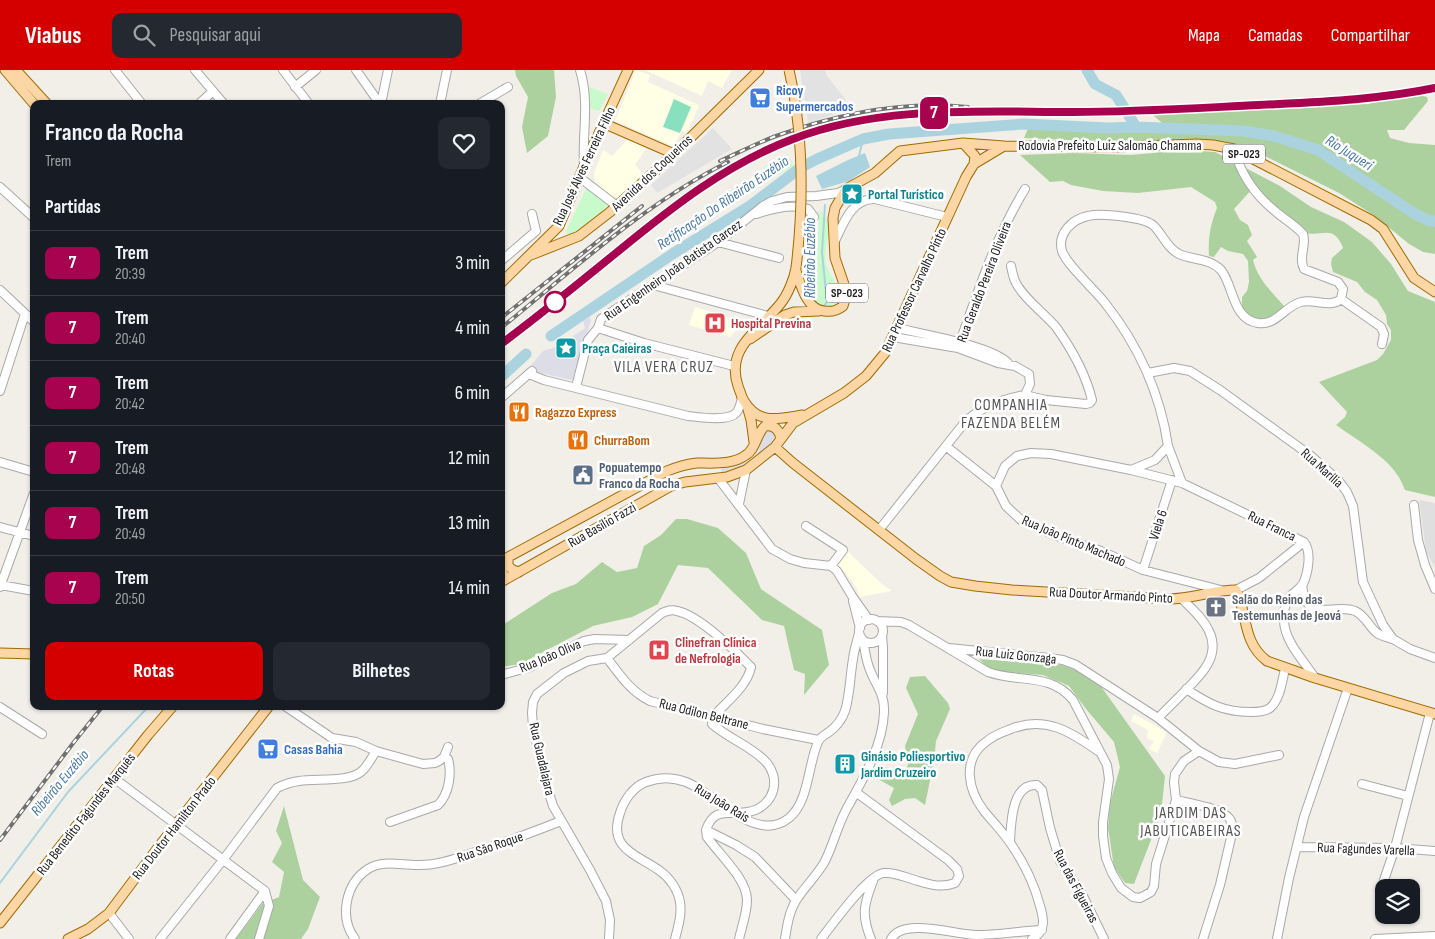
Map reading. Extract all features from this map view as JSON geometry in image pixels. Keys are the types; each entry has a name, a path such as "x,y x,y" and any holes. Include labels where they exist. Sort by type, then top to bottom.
{"main road":[{"path":"5,70 31,100"},
{"path":"16,70 43,100"},
{"name":"Rua José Alves Ferreira Filho","path":"505,279 556,230 562,220 579,177 628,70"},
{"name":"Avenida dos Coqueiros","path":"531,255 569,242 588,230 674,154 759,70"},
{"name":"SP-023","path":"734,366 745,342 784,298 796,269 801,228 802,169 799,133 789,70"},
{"path":"603,123 674,154"},
{"path":"963,143 975,156 974,164"},
{"name":"SP-023","path":"745,342 786,315 794,312 834,311 843,306 846,298 846,288 836,263 834,213 846,189 875,173 900,151 963,143 1004,146"},
{"name":"Rodovia Prefeito Luiz Salomão Chamma","path":"1004,146 1113,147 1197,144 1234,149 1359,213 1383,229 1414,278 1435,292"},
{"path":"974,164 1004,146"},
{"name":"Rua Professor Carvalho Pinto","path":"781,438 792,423 844,393 866,376 886,353 974,164"},
{"path":"556,230 560,237 569,242"},
{"name":"SP-023","path":"796,269 808,300 813,307 819,310"},
{"path":"734,366 735,378 751,420 754,443"},
{"path":"744,400 760,416 770,420 804,415"},
{"name":"Rua Basílio Fazzi","path":"505,558 660,474 681,466 702,463 716,464 745,456 751,451 762,428 768,425 777,429 781,438 776,447 746,470 734,476 685,482 655,494 519,572 505,577"},
{"name":"Rua Doutor Armando Pinto","path":"776,447 916,559 951,582 1012,590 1182,599 1223,590 1236,590"},
{"path":"702,463 706,472 704,479"},
{"path":"716,464 718,478"},
{"path":"505,561 508,566 519,572"},
{"path":"1236,590 1243,608 1247,632 1254,647 1267,661 1285,669 1432,714"},
{"path":"0,653 30,654"},
{"name":"Rua Benedito Fagundes Marquês","path":"0,923 171,710"},
{"name":"Rua Doutor Hamilton Prado","path":"68,939 88,929 109,913 266,710"}],"street":[{"path":"115,70 139,100"},
{"path":"195,70 220,100"},
{"path":"283,70 306,100"},
{"path":"295,86 316,70"},
{"path":"356,70 378,100"},
{"path":"382,100 388,70"},
{"path":"441,100 448,70"},
{"path":"580,70 585,89 586,103 583,143 584,166"},
{"path":"487,100 508,87"},
{"path":"203,100 213,92"},
{"path":"1234,149 1239,168 1250,186 1272,209 1302,234 1304,244 1302,262 1304,269 1338,282 1343,289 1341,299"},
{"path":"579,177 617,206"},
{"path":"0,187 30,214"},
{"name":"Rua Engenheiro João Batista Garcez","path":"598,328 601,319 718,242 763,206 778,199 838,193 846,189"},
{"name":"Rua Geraldo Pereira Oliveira","path":"959,345 988,266 1010,214 1026,189"},
{"path":"835,241 846,216 866,199 875,199 948,217"},
{"name":"Rua Engenheiro João Batista Garcez","path":"751,215 769,210 794,207 808,209 814,216"},
{"path":"505,258 536,231 532,214"},
{"path":"1182,483 1168,446 1158,396 1148,373 1118,320 1064,255 1061,244 1064,233 1072,222 1079,218 1097,214 1142,220 1150,224 1176,253 1206,261 1221,270 1239,310 1244,317 1257,323 1266,323 1294,304 1301,302 1331,303 1341,299"},
{"path":"718,242 779,258"},
{"path":"879,530 973,414 1002,399 1025,395 1046,400 1086,404 1092,400 1068,344 1056,327 1020,289 1015,282 1011,266"},
{"path":"653,285 768,316"},
{"path":"0,290 30,318"},
{"path":"1341,299 1381,327 1384,334 1382,344"},
{"path":"0,391 2,375 25,314"},
{"path":"576,387 588,340 598,328 644,343 734,366"},
{"path":"895,332 959,345 998,363 1008,363 1021,368 1029,374 1030,384 1025,395"},
{"name":"Rua Marília","path":"1148,373 1174,368 1190,371 1220,390 1311,456 1338,480 1347,492 1353,506 1363,582 1376,610 1393,639"},
{"path":"505,395 531,372 576,387 688,416 711,418 733,416 744,400"},
{"path":"946,447 996,486 1005,466 1017,456 1031,453 1051,454 1108,467 1131,470 1155,460 1168,446"},
{"path":"0,462 30,471"},
{"path":"739,504 746,470"},
{"name":"Rua Franca","path":"1131,470 1182,483 1304,542 1308,549 1308,554 1302,586"},
{"path":"718,478 739,504 763,540 779,554 804,563 831,566 852,596 873,620 882,627 884,648 884,713 877,746 857,793 846,810 825,861 796,900 789,916 784,939"},
{"name":"Viela 6","path":"1143,570 1172,480"},
{"name":"Rua João Pinto Machado","path":"996,486 1006,506 1021,520 1143,570 1223,590"},
{"path":"30,504 0,586 30,591"},
{"path":"1414,504 1418,540 1425,565 1435,589"},
{"path":"806,526 843,550 831,566"},
{"path":"0,527 30,535"},
{"path":"1236,590 1259,578 1304,542"},
{"path":"1315,678 1290,640 1284,627 1287,600 1302,586 1303,593 1308,602 1315,609 1324,611 1356,611 1377,633 1435,658"},
{"path":"852,596 869,669 883,695"},
{"path":"1158,718 1198,679 1211,659 1212,645 1209,630 1182,599"},
{"name":"Rua Guadalajara","path":"561,821 553,806 545,780 533,727 532,713 533,702 537,694 564,673 588,661 607,658 662,613 676,610 693,617 742,657 751,667 747,679 712,717"},
{"path":"818,740 836,725 844,713 853,657 861,634 862,623 873,620 909,625 988,672 1000,676 1045,681 1058,686 1072,700 1107,765 1109,773 1103,822 1106,858 1121,888 1133,897 1140,898 1151,892 1156,880 1156,864 1176,800 1175,774 1184,761 1200,751"},
{"path":"861,634 866,642 878,641 882,634 897,622"},
{"name":"Rua João Oliva","path":"505,675 530,667 584,641 595,639 629,640"},
{"name":"Rua Luiz Gonzaga","path":"947,648 1063,660 1076,665 1158,718 1200,751 1219,762 1236,764 1279,755"},
{"name":"Rua Odilon Beltrane","path":"607,658 622,679 641,696 662,704 712,717 818,740"},
{"path":"1186,690 1218,708 1240,712 1263,711 1271,707 1275,702 1285,669"},
{"path":"1278,939 1289,878 1311,796 1348,688"},
{"path":"0,707 42,734"},
{"path":"291,710 332,738 356,742 376,751 423,764 435,763 444,757 448,747"},
{"path":"1384,879 1395,848 1432,714"},
{"path":"712,717 712,724 758,754 767,762 774,775 775,787 769,799 755,810 735,814 719,814 710,821 706,830 708,837 741,881 747,893 747,908 739,939"},
{"path":"1032,939 1042,930 1043,919 1035,886 1010,842 984,811 971,789 970,768 972,758 987,740 1019,726 1033,723 1048,724 1064,730 1100,752"},
{"name":"Rua João Rais","path":"675,939 680,919 680,901 674,886 660,870 636,858 624,846 617,830 620,810 627,798 640,785 652,780 663,778 687,782 735,814 758,824 771,827 788,819 797,808 818,740"},
{"path":"160,939 277,788 300,780 346,778 362,771 376,751"},
{"path":"390,822 438,805 444,799 450,765 448,759 444,757"},
{"path":"114,779 265,891 269,906 260,939"},
{"path":"1362,784 1408,796"},
{"name":"Rua das Figueiras","path":"1010,842 1015,802 1018,796 1028,787 1036,785 1042,790 1052,835 1060,860 1092,912 1104,939"},
{"path":"821,939 855,897 874,877 882,873 897,874 917,881 944,886 956,883 959,876 957,869 948,860 857,793"},
{"path":"1176,800 1223,813 1231,820 1233,829 1224,868 1203,939"},
{"path":"561,821 606,901 610,920 609,939"},
{"name":"Rua São Roque","path":"355,939 350,933 346,914 349,892 354,883 368,868 378,864 420,865 444,862 501,844 561,821"},
{"path":"706,830 755,857 796,900"},
{"name":"Rua Fagundes Varella","path":"1298,847 1395,848 1435,852"},
{"path":"871,939 864,916 864,906 874,877"},
{"path":"230,939 265,891"},
{"path":"109,913 129,939"},
{"path":"891,939 892,936 904,929 922,928 974,935 1042,930"},
{"path":"1375,939 1435,936"}],"shaded area":[{"path":"636,70 650,75 648,82 699,105 687,133 682,131 673,146 615,121"},
{"path":"645,70 732,70 722,88 708,81 702,96"},
{"path":"800,70 825,70 827,76 846,100 841,112 808,123"},
{"path":"713,128 732,149 657,193 651,185"},
{"path":"628,139 646,148 635,165 644,175 616,200 595,182 594,173 603,150 612,156"},
{"name":"Hospital Previna","path":"695,307 740,321 740,326 730,337 689,325"},
{"name":"Praça Caieiras","path":"590,317 591,321 572,380 527,370 543,351 559,346 585,328 583,321"},
{"path":"770,429 775,433 776,439 757,458 742,468 723,473 721,471 721,468 751,461 759,451 763,432"},
{"path":"1419,500 1435,503 1435,568 1426,551"},
{"path":"846,550 892,591 859,597 852,581 838,565"},
{"path":"1134,714 1167,732 1157,753 1149,749 1154,741 1147,738 1148,730 1131,721"}],"green space":[{"path":"515,70 554,70 556,97 548,136 527,153 522,127 528,97 516,76"},
{"path":"589,87 608,94 600,110 594,110 590,106"},
{"path":"1415,94 1427,97 1428,101 1404,130 1387,130 1390,138 1409,143 1435,145 1435,254 1423,252 1409,244 1375,216 1339,193 1251,149 1222,141 1090,141 1024,138 1029,126 1109,131 1166,130 1166,126 1149,112 1368,104"},
{"path":"674,99 691,107 680,133 663,127"},
{"path":"1185,150 1215,152 1280,186 1311,207 1344,222 1372,242 1391,264 1408,291 1435,302 1435,497 1405,490 1393,469 1386,462 1370,448 1336,425 1345,417 1347,412 1319,382 1377,360 1391,340 1391,330 1387,324 1386,315 1377,300 1365,292 1357,282 1333,272 1332,258 1343,248 1335,236 1330,233 1310,234 1304,232 1291,224 1254,187 1234,209 1240,220 1248,225 1252,235 1247,241 1257,257 1253,260 1258,274 1286,308 1266,322 1252,320 1242,310 1242,297 1247,291 1249,282 1248,261 1243,254 1228,251 1221,247 1214,257 1209,256 1210,232 1217,208 1215,202 1191,187 1138,193 1103,191 1071,185 1063,181 1050,182 1020,155 1073,153 1131,155"},
{"path":"777,158 791,159 793,166 762,185 764,181 763,168"},
{"path":"587,187 613,207 575,235 569,236 566,231"},
{"path":"818,211 822,212 830,225 826,264 842,299 840,304 833,306 821,307 815,302 814,298"},
{"path":"676,519 687,519 718,528 746,553 761,589 822,630 829,665 804,695 805,674 794,670 784,626 762,620 708,568 678,565 658,604 632,617 593,626 520,664 505,666 505,623 552,593 576,584 602,562 617,572 637,568 644,546 661,535"},
{"path":"979,659 1062,665 1078,671 1100,685 1165,776 1161,814 1134,884 1125,883 1114,867 1108,828 1110,803 1120,767 1114,742 1069,686 1043,675 1000,672 986,666"},
{"path":"925,676 948,703 950,709 936,741 925,805 915,798 905,799 892,806 889,800 894,788 878,779 877,772 886,767 903,773 908,765 905,746 918,714 906,688 910,677"},
{"path":"284,806 303,880 320,897 308,929 301,939 236,939 262,904 279,897 284,872 272,862 282,843 276,831"}],"water":[{"path":"865,153 870,167 849,181 822,189 816,176"}],"waterway":[{"name":"Rio Juqueri","path":"1087,70 1095,84 1116,95 1136,127"},
{"name":"Retificação Do Ribeirão Euzébio","path":"551,336 674,253 750,206 800,168 863,139 889,134 1024,124 1243,131 1274,136 1318,150 1415,214 1430,221 1435,221"},
{"name":"Ribeirão Euzébio","path":"859,156 863,139"},
{"name":"Ribeirão Euzébio","path":"823,307 827,302 822,252 825,205"},
{"name":"Ribeirão Euzébio","path":"505,373 526,354"},
{"name":"Ribeirão Euzébio","path":"0,883 68,792 145,710"}],"railway":[{"path":"505,341 702,187 769,149 825,129 858,121 892,116 960,112 1063,112 1210,108 1347,100 1435,88"},
{"path":"720,161 776,136 846,115 919,105 968,107"},
{"path":"505,325 639,217 667,197 728,162"},
{"path":"505,315 642,206"},
{"path":"0,840 100,710"}],"train":[{"name":"7","path":"505,341 675,205 705,184 756,155 794,138 854,121 936,113 1133,111 1323,102 1368,99 1435,88"}],"place":[{"name":"Ricoy Supermercados","path":"760,98"},
{"name":"Portal Turístico","path":"852,194"},
{"name":"Hospital Previna","path":"715,323"},
{"name":"Praça Caieiras","path":"566,348"},
{"name":"Ragazzo Express","path":"519,412"},
{"name":"ChurraBom","path":"578,440"},
{"name":"Popuatempo Franco da Rocha","path":"583,475"},
{"name":"Salão do Reino das Testemunhas de Jeová","path":"1216,607"},
{"name":"Clinefran Clínica de Nefrologia","path":"659,650"},
{"name":"Casas Bahia","path":"268,749"},
{"name":"Ginásio Poliesportivo Jardim Cruzeiro","path":"845,764"}],"district":[{"name":"VILA VERA CRUZ","path":"664,367"},
{"name":"COMPANHIA FAZENDA BELÉM","path":"1011,414"},
{"name":"JARDIM DAS JABUTICABEIRAS","path":"1191,822"}]}
